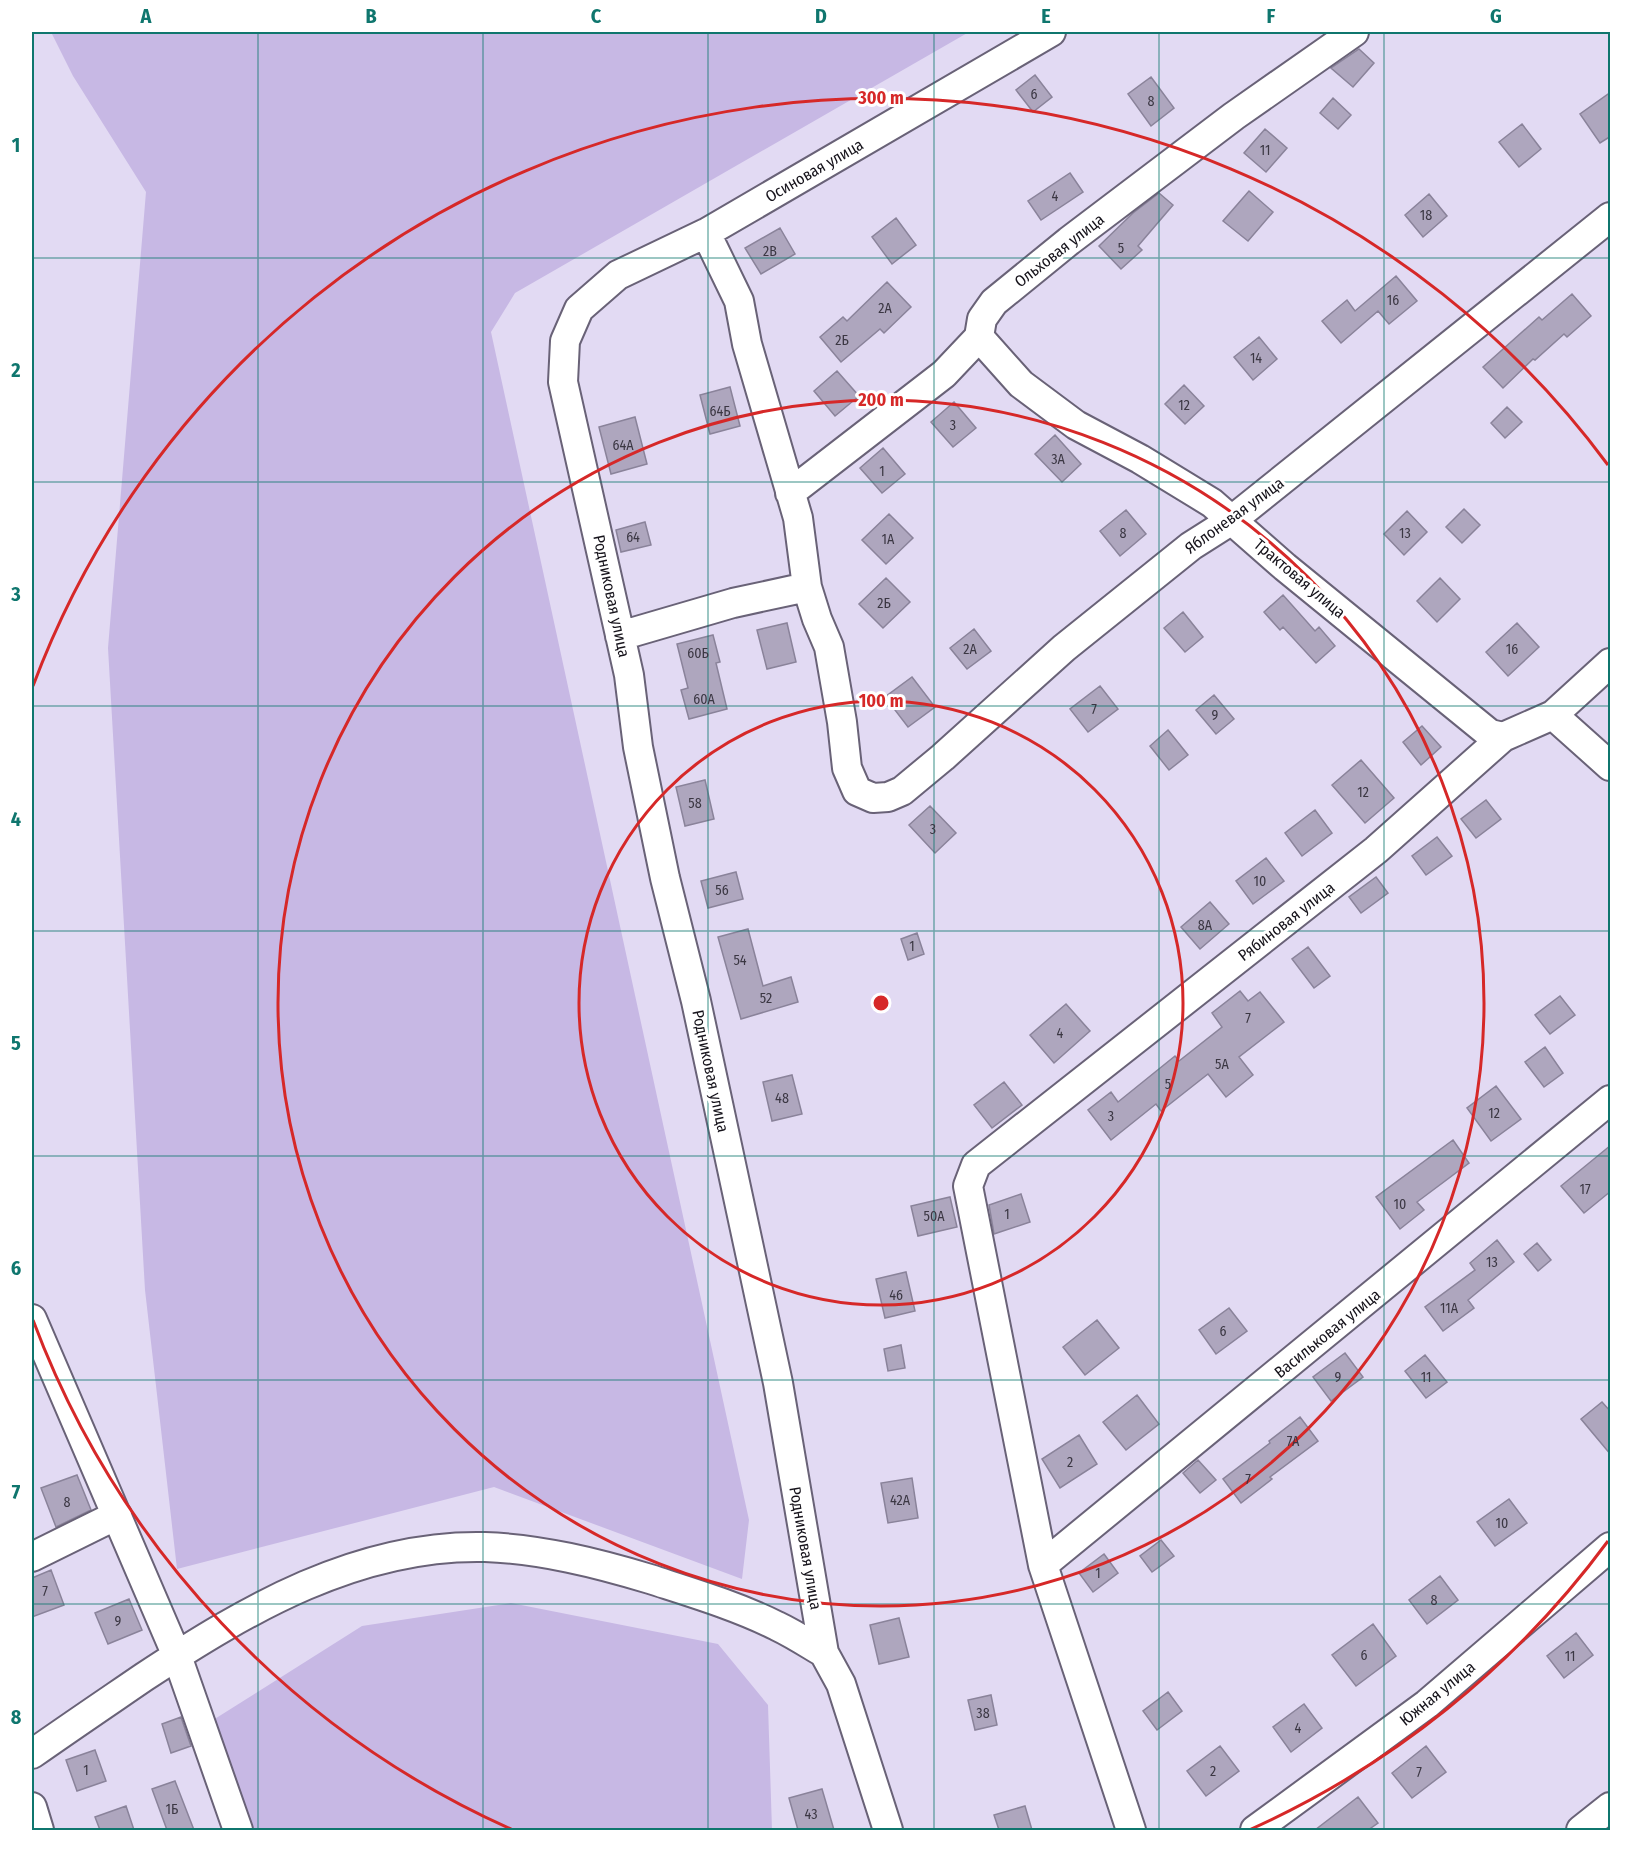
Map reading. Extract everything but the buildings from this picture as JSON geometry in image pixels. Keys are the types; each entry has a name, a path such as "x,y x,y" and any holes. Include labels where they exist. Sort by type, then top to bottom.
{"street":[{"name":"Осиновая улица","path":"579,309 618,275 706,233 1051,32"},
{"name":"Ольховая улица","path":"790,493 944,375 979,337 982,319 1002,295 1226,122 1354,32"},
{"name":"Яблоневая улица","path":"807,587 828,647 842,722 847,768 857,791 873,798 902,791 1064,648 1191,546 1232,520 1611,217"},
{"path":"620,636 733,603 807,587 798,518 747,344 739,301 706,233"},
{"name":"Родниковая улица","path":"579,309 565,340 562,382 601,544 629,675 638,747 664,878 696,1001 778,1383 824,1653 841,1684 888,1830"},
{"name":"Трактовая улица","path":"979,337 1021,384 1076,425 1140,459 1212,503 1294,574 1490,734 1503,737"},
{"name":"Рябиновая улица","path":"1043,1565 968,1186 976,1165 1376,850 1503,737 1553,715 1611,663"},
{"path":"1553,715 1611,766"},
{"name":"Васильковая улица","path":"1043,1565 1611,1100"},
{"path":"32,1320 177,1656 238,1830"},
{"path":"32,1557 117,1515"},
{"path":"32,1754 177,1656 249,1612 315,1580 368,1562 435,1550 486,1547 577,1560 639,1576 740,1610 778,1626 824,1653"},
{"name":"Южная улица","path":"1256,1830 1427,1704 1611,1547"},
{"path":"1043,1565 1131,1830"},
{"path":"1581,1830 1611,1806"},
{"path":"32,1808 39,1830"}],"shaded area":[{"path":"51,32 969,32 515,293 491,332 749,1520 742,1579 494,1487 177,1569 145,1290 108,648 146,192 73,76"},
{"path":"511,1603 718,1644 768,1705 772,1830 233,1830 194,1732 362,1626"}]}
